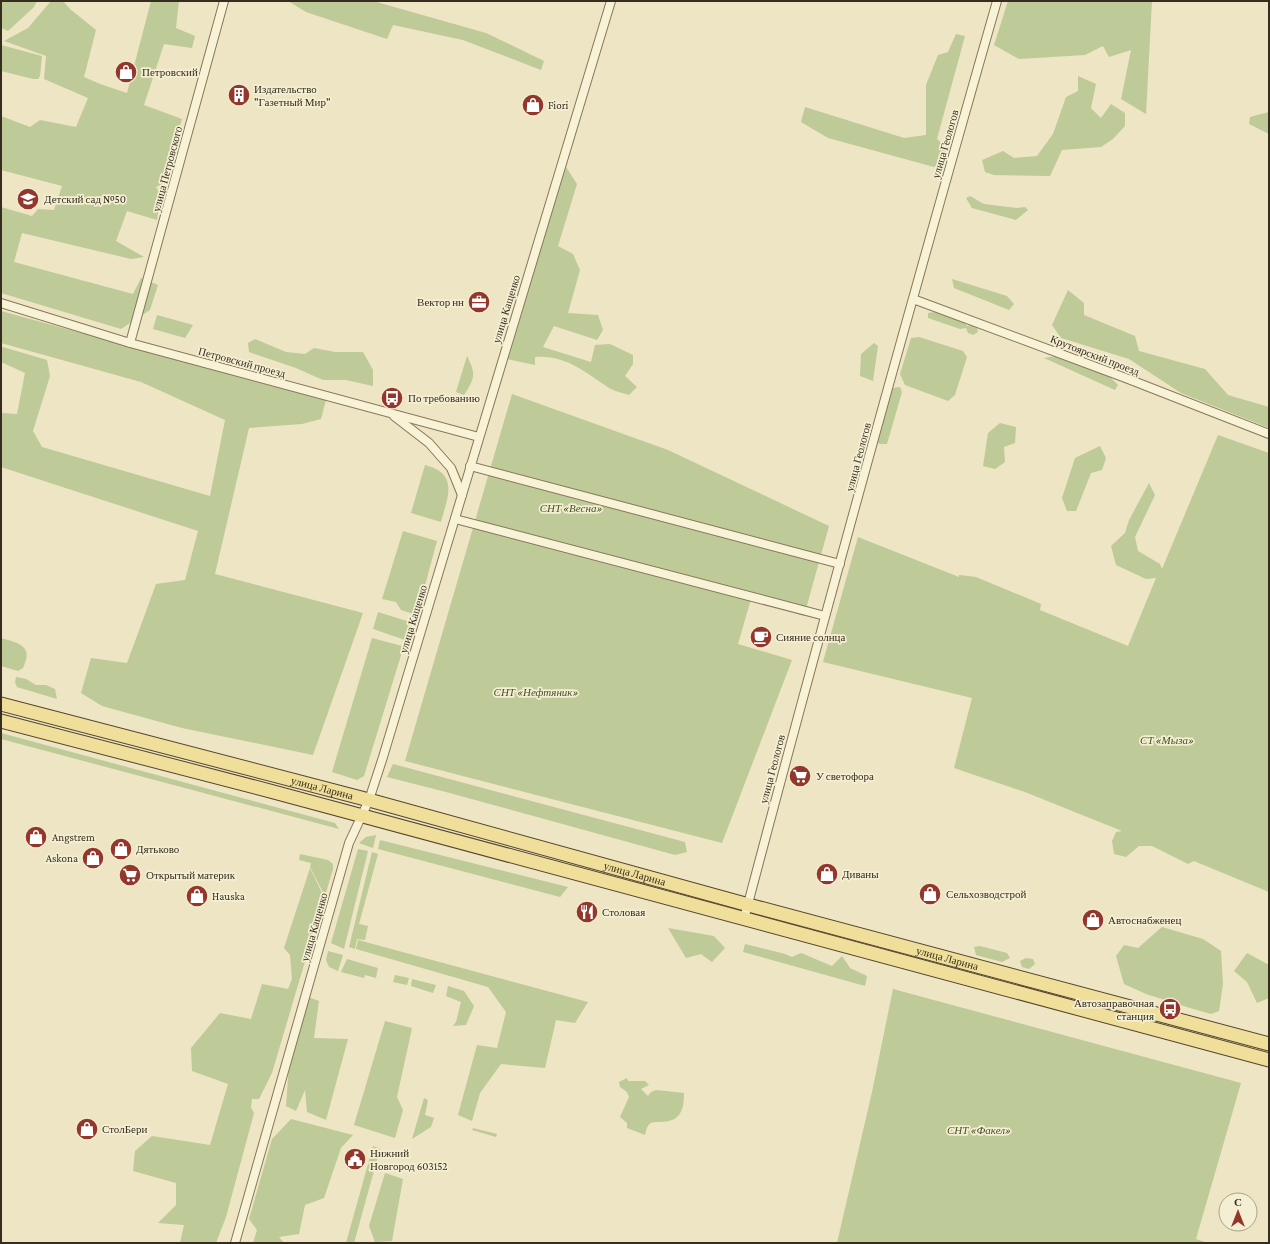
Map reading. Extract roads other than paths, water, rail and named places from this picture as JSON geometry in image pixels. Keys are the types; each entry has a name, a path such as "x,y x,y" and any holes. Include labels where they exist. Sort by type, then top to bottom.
{"main road":[{"name":"улица Ларина","path":"1,704 369,800 748,904 1269,1044"},
{"name":"улица Ларина","path":"1,721 362,816 1269,1060"}],"street":[{"name":"улица Петровского","path":"130,342 224,1"},
{"name":"улица Кащенко","path":"235,1243 348,843 369,800 611,1"},
{"name":"улица Геологов","path":"744,919 912,298 997,1"},
{"name":"Крутоярский проезд","path":"912,298 1269,434"},
{"name":"Петровский проезд","path":"1,303 130,342 479,436"},
{"path":"390,413 429,443 452,468 462,496"},
{"path":"470,466 840,564"},
{"path":"455,519 825,616"}],"place":[{"name":"Петровский","path":"126,72"},
{"name":"Издательство \"Газетный Мир\"","path":"239,95"},
{"name":"Fiori","path":"533,105"},
{"name":"Детский сад №50","path":"28,199"},
{"name":"Вектор нн","path":"479,302"},
{"name":"По требованию","path":"392,398"},
{"name":"Сияние солнца","path":"761,637"},
{"name":"У светофора","path":"800,776"},
{"name":"Angstrem","path":"36,837"},
{"name":"Дятьково","path":"121,849"},
{"name":"Askona","path":"93,858"},
{"name":"Диваны","path":"827,874"},
{"name":"Открытый материк","path":"130,875"},
{"name":"Сельхозводстрой","path":"930,894"},
{"name":"Hauska","path":"197,896"},
{"name":"Столовая","path":"587,912"},
{"name":"Автоснабженец","path":"1093,920"},
{"name":"Автозаправочная станция","path":"1170,1009"},
{"name":"СтолБери","path":"87,1129"},
{"name":"Нижний Новгород 603152","path":"355,1159"}],"park label":[{"name":"СНТ «Весна»","path":"571,508"},
{"name":"СНТ «Нефтяник»","path":"536,692"},
{"name":"СТ «Мыза»","path":"1167,740"},
{"name":"СНТ «Факел»","path":"979,1130"}]}
